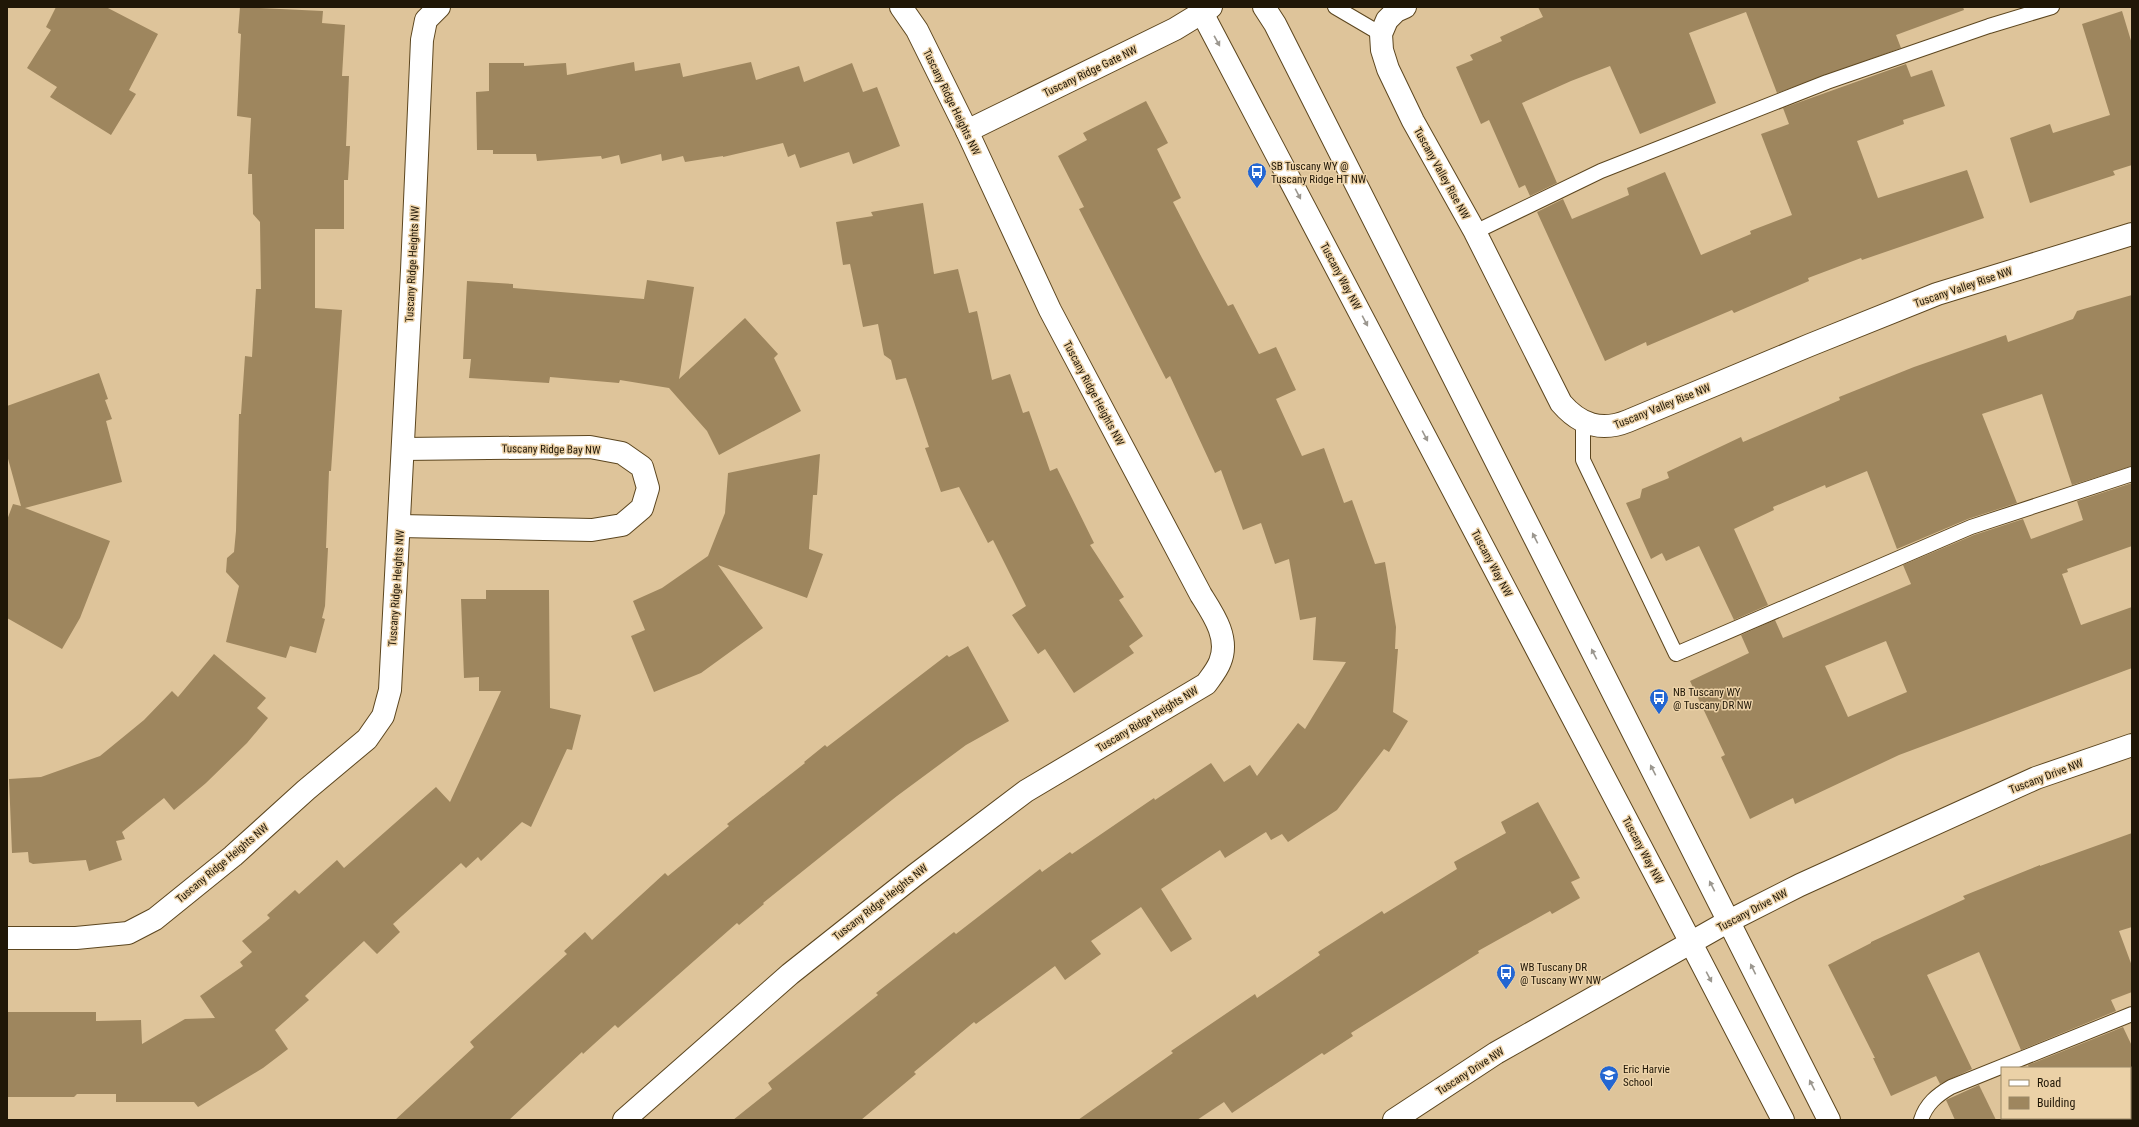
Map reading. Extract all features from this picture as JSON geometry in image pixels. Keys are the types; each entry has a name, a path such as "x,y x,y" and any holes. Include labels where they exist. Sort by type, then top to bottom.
{"street":[{"name":"Tuscany Ridge Heights NW","path":"7,938 76,938 128,933 155,919 233,856 306,790 367,739 383,716 390,690 400,526 422,40 426,20 439,7"},
{"name":"Tuscany Ridge Heights NW","path":"624,1120 790,974 914,875 1026,791 1206,684 1220,662 1223,642 1217,621 1201,595 1050,310 967,131 917,30 901,7"},
{"path":"1264,7 1275,24 1829,1120"},
{"path":"1381,34 1387,20 1396,11 1406,7"},
{"name":"Tuscany Ridge Gate NW","path":"967,131 1175,28 1204,9"},
{"name":"Tuscany Way NW","path":"1204,9 1783,1120"},
{"name":"Tuscany Valley Rise NW","path":"1381,34 1382,50 1395,86 1475,232 1561,403 1570,414 1583,421 1598,426 1614,426 1937,294 2132,234"},
{"name":"Tuscany Ridge Bay NW","path":"400,526 600,528 622,525 642,508 648,488 642,467 622,453 590,447 403,449"},
{"name":"Tuscany Drive NW","path":"1394,1120 1496,1053 1729,921 1868,852 2028,781 2132,746"}],"lane":[{"path":"1335,7 1381,34"},
{"path":"1475,232 1601,171 1827,82 1989,26 2052,7"},
{"path":"1583,421 1583,460 1676,654 1971,527 2132,474"},
{"path":"1921,1120 1925,1109 1938,1094 1951,1087 2132,1014"}],"building":[{"path":"56,7 106,7 158,34 129,90 136,94 111,135 50,97 57,87 27,68 51,30 46,27"},
{"path":"240,7 323,11 322,23 345,25 342,76 349,76 346,146 350,146 348,180 344,180 344,229 315,229 315,308 342,310 331,471 329,471 326,548 328,548 325,606 322,618 325,619 316,653 290,646 286,658 226,642 239,586 226,572 227,558 234,552 236,531 239,414 241,414 245,356 252,357 256,289 261,289 260,222 253,214 252,174 248,174 251,118 237,116 241,34 238,33"},
{"path":"1538,7 1963,7 1964,10 1896,35 1901,48 1777,93 1746,12 1689,33 1716,103 1640,134 1610,66 1571,81 1522,103 1557,183 1530,196 1525,185 1519,188 1489,120 1481,124 1456,67 1473,60 1470,55 1502,41 1500,37 1543,17"},
{"path":"2122,11 2132,44 2132,165 2113,171 2115,175 2030,203 2010,138 2050,124 2053,133 2110,115 2082,24"},
{"path":"634,62 635,71 680,63 683,77 751,62 756,80 799,66 804,82 852,63 863,92 877,87 900,146 853,164 849,152 800,168 795,154 788,157 783,143 723,157 685,162 683,156 662,161 661,154 621,164 619,155 602,159 601,156 537,161 536,154 493,154 493,150 477,150 476,92 489,91 489,63 524,63 524,66 566,63 567,75"},
{"path":"1906,64 1911,77 1932,70 1945,106 1903,120 1904,124 1857,141 1878,198 1967,170 1984,218 1862,260 1861,258 1808,278 1809,281 1734,313 1732,310 1647,346 1646,342 1605,361 1537,212 1563,199 1572,219 1629,195 1627,188 1665,172 1701,255 1751,234 1750,231 1792,215 1761,134 1789,124 1783,108"},
{"path":"1146,101 1168,143 1157,149 1181,198 1173,202 1202,258 1228,306 1233,304 1259,354 1276,347 1296,390 1276,399 1302,456 1324,448 1344,503 1352,500 1375,564 1385,562 1396,627 1395,649 1398,649 1393,712 1408,721 1389,752 1384,749 1337,810 1288,842 1282,834 1271,840 1266,832 1225,858 1220,850 1161,889 1192,939 1171,952 1141,907 1091,941 1101,954 1065,980 1055,966 976,1024 974,1022 914,1072 916,1074 861,1120 733,1120 772,1089 768,1083 878,995 876,993 954,932 956,934 1040,869 1042,872 1070,852 1072,854 1154,798 1155,800 1211,763 1224,782 1250,765 1257,776 1298,723 1305,729 1346,662 1313,660 1316,617 1300,620 1289,559 1275,564 1261,523 1243,530 1221,470 1215,473 1170,376 1166,379 1079,209 1084,207 1058,156 1087,140 1083,133"},
{"path":"923,203 934,274 958,269 969,313 977,311 992,380 1010,374 1023,413 1029,411 1050,471 1057,468 1094,543 1090,545 1124,597 1119,600 1143,636 1129,646 1134,653 1074,693 1045,649 1038,654 1012,615 1026,606 993,540 988,543 959,487 941,492 925,448 929,447 906,378 896,380 891,360 884,355 878,324 863,327 850,264 843,265 836,222 873,216 871,212"},
{"path":"647,280 694,287 679,379 745,318 778,354 774,358 801,411 719,455 707,431 669,388 620,380 619,383 550,377 549,383 469,378 471,359 463,359 467,281 513,284 513,288 644,299"},
{"path":"2132,295 2132,466 2072,485 2042,394 1982,414 2017,503 1968,519 1897,549 1867,471 1826,488 1825,485 1773,507 1774,510 1734,529 1768,605 1734,620 1699,546 1666,561 1662,553 1651,559 1626,503 1640,498 1642,489 1669,478 1667,472 1741,437 1743,442 1840,400 1839,397 1914,367 2006,335 2008,342 2073,319 2077,311"},
{"path":"99,373 108,399 105,400 112,419 106,421 122,482 25,508 110,541 80,618 62,649 7,618 7,520 13,504 21,506 7,455 7,406"},
{"path":"820,454 817,495 813,495 809,549 823,554 807,598 718,565 763,628 701,673 654,692 631,636 645,630 633,601 662,588 708,556 725,513 728,473"},
{"path":"2132,483 2132,546 2067,569 2068,572 2062,574 2081,625 2132,607 2132,668 1899,755 1795,804 1793,798 1750,819 1721,757 1725,755 1690,681 1749,653 1741,635 1775,620 1783,638 1911,584 1903,565 1974,535 2023,519 2031,539 2083,520 2077,501","holes":["1886,641 1907,692 1848,717 1825,666"]},
{"path":"486,590 549,590 550,708 581,715 572,750 567,749 531,827 522,822 481,861 478,857 466,868 461,863 393,924 400,932 377,954 364,941 305,996 309,1000 275,1030 288,1049 263,1068 198,1107 194,1102 116,1102 116,1094 77,1094 74,1097 7,1097 7,1012 96,1012 96,1021 141,1020 142,1044 185,1019 215,1018 200,996 243,966 240,962 252,952 242,941 270,918 267,915 295,890 299,894 337,860 344,868 436,787 450,802 501,691 479,691 479,677 464,678 461,599 486,599"},
{"path":"968,646 1009,721 966,745 897,796 763,903 764,904 739,925 737,923 618,1028 615,1025 583,1054 582,1052 509,1120 395,1120 474,1047 470,1042 567,954 564,951 585,932 592,940 665,873 668,876 729,826 727,824 805,763 804,762 825,745 827,747 947,655 949,657"},
{"path":"214,654 266,698 257,708 268,718 247,743 206,783 174,810 164,798 122,832 125,839 116,841 122,860 89,871 86,860 33,864 29,862 28,852 12,853 9,779 41,777 100,756 144,720 172,691 178,697"},
{"path":"1538,802 1580,878 1571,882 1580,898 1552,914 1550,911 1478,951 1479,953 1351,1033 1353,1036 1324,1055 1322,1053 1232,1113 1224,1102 1197,1120 1078,1120 1173,1053 1171,1051 1255,994 1257,998 1320,955 1318,952 1382,911 1384,914 1457,869 1454,862 1506,833 1501,822"},
{"path":"2132,833 2132,927 2119,931 2132,966 2132,992 2111,1000 2116,1011 2021,1050 1979,952 1927,975 1972,1069 1940,1084 1936,1076 1891,1096 1873,1058 1875,1058 1828,965 1871,942 1965,899 1963,896 2040,865"},
{"path":"2123,1027 2132,1046 2132,1084 2131,1067 2029,1067 2028,1065"},
{"path":"1979,1085 1996,1120 1955,1120 1946,1100"}],"place":[{"name":"SB Tuscany WY @ Tuscany Ridge HT NW","path":"1257,189"},
{"name":"NB Tuscany WY @ Tuscany DR NW","path":"1659,715"},
{"name":"WB Tuscany DR @ Tuscany WY NW","path":"1506,990"},
{"name":"Eric Harvie School","path":"1609,1092"}]}
